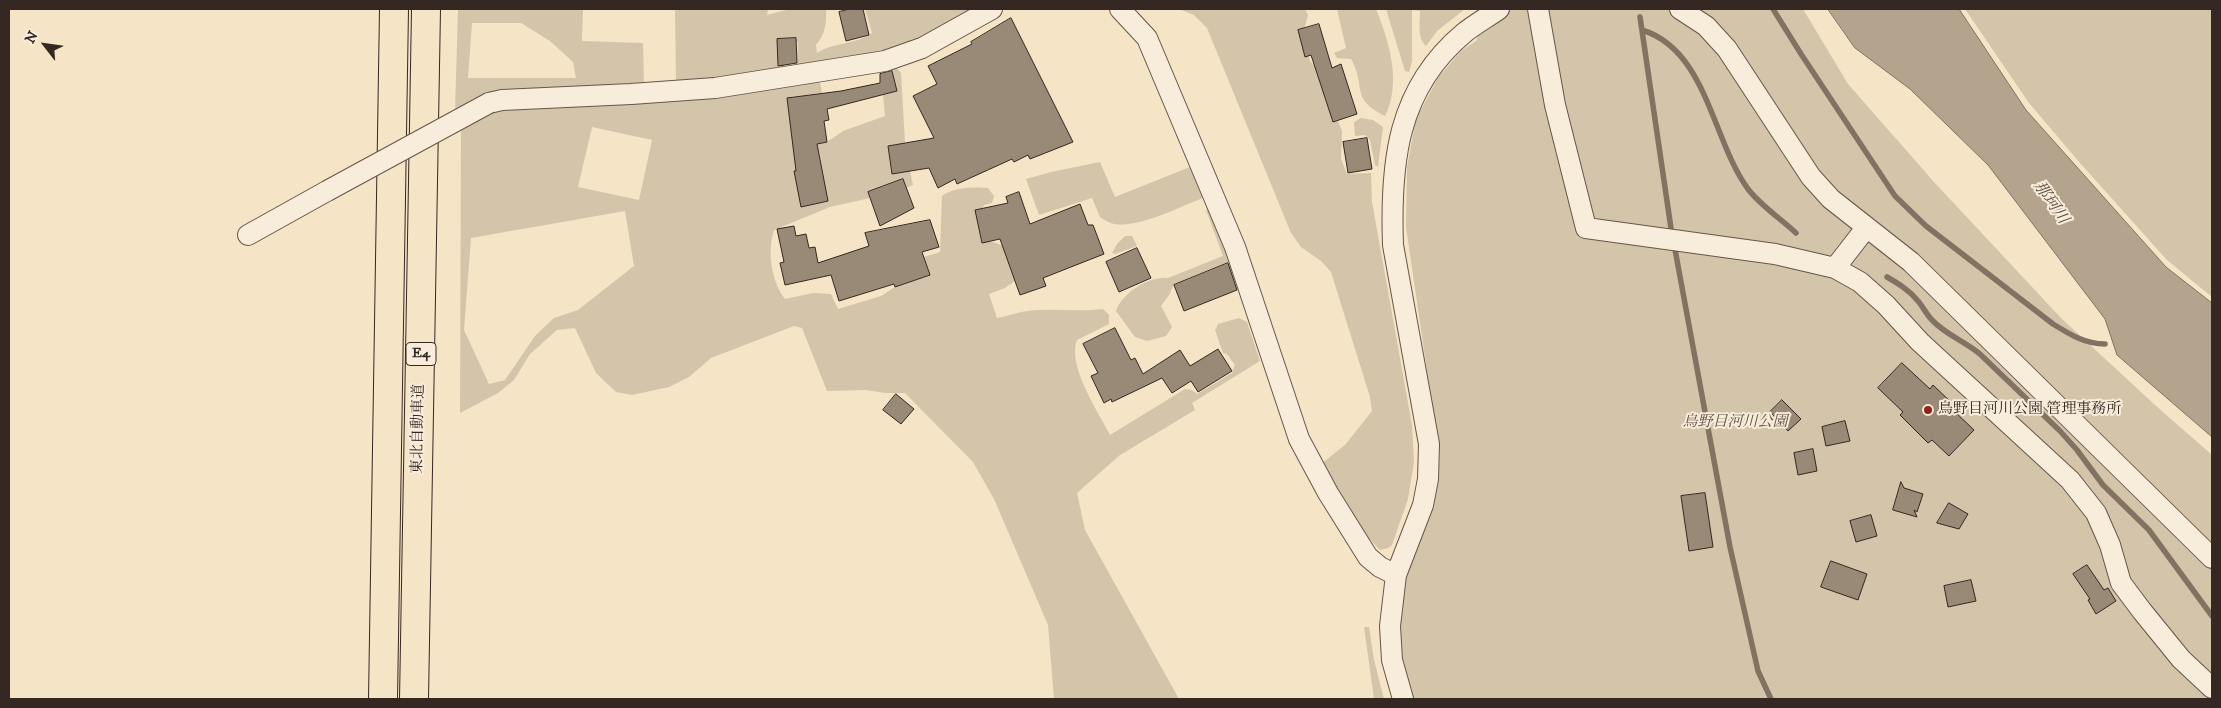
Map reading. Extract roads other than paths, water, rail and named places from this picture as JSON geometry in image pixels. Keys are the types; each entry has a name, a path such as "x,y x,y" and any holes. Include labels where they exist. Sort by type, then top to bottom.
{"highway":[{"name":"東北自動車道","path":"383,699 394,9"},
{"name":"東北自動車道","path":"414,699 426,9"}],"street":[{"path":"248,235 489,103 502,100 715,88 885,61 922,48 992,9"},
{"path":"1120,9 1147,38 1235,247 1299,439 1328,493 1368,557 1380,567 1396,575"},
{"path":"1403,699 1392,660 1390,626 1396,575 1423,505 1428,478 1429,444 1393,245 1392,212 1400,130 1413,96 1437,62 1464,33 1499,9"},
{"path":"1538,9 1555,105 1586,228 1776,254 1834,268 1860,282 1886,304 1920,342 2070,480 2096,513 2110,545 2121,583 2181,659 2212,688"},
{"path":"1680,9 1706,26 1728,49 1811,177 1831,199 1911,262 2212,558"},
{"path":"1834,268 1866,228"}],"water":[{"name":"那珂川","path":"1828,9 1959,9 2026,110 2166,267 2212,303 2212,437 2117,355 2105,319 1988,165 1910,89 1855,48"}],"waterway":[{"path":"1773,9 1895,196 1926,226 2053,324 2071,335 2098,344 2105,344"},
{"path":"1640,17 1672,235"},
{"path":"1642,30 1664,41 1681,56 1695,76 1725,146 1748,189 1764,206 1796,233"},
{"path":"1674,244 1730,547 1758,671 1771,699"},
{"path":"1887,277 1911,294 1938,325 1981,355 2060,431 2103,485 2149,530 2212,616"}],"place":[{"name":"鳥野目河川公園 管理事務所","path":"1928,410"}],"park label":[{"name":"鳥野目河川公園","path":"1735,423"}]}
